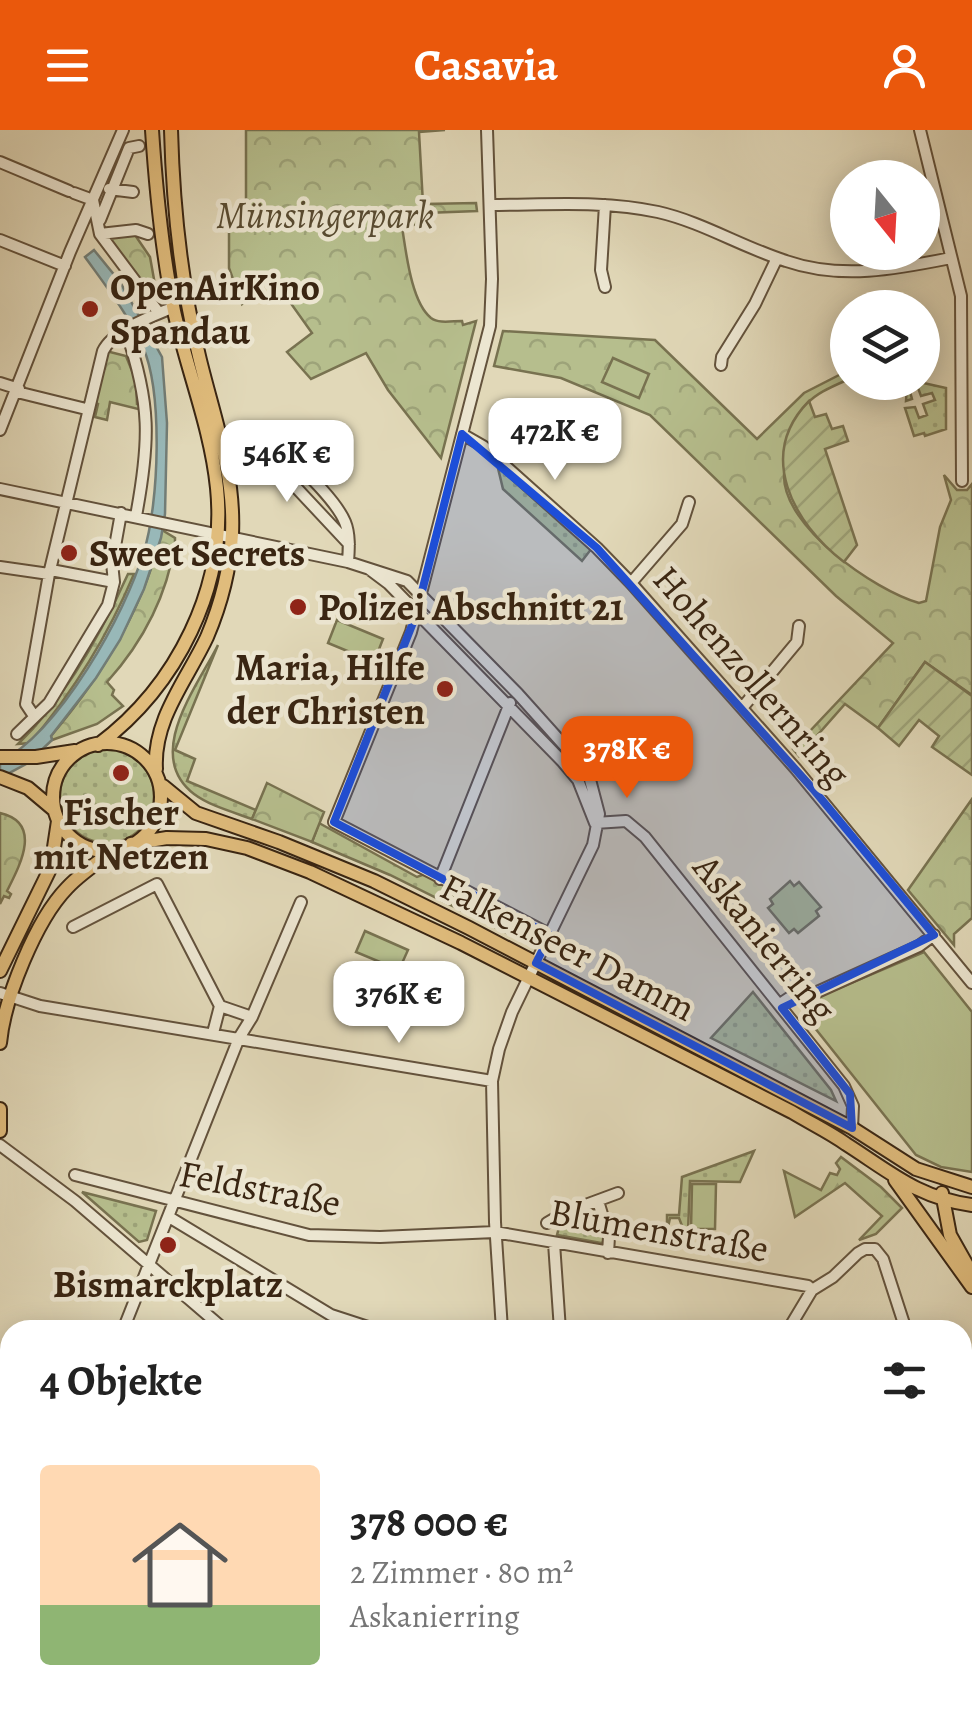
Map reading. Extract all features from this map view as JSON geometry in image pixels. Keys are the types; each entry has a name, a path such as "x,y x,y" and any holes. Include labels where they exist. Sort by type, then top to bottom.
{"main road":[{"path":"0,971 51,867 56,815 52,790 57,774 68,760 126,723 146,702 180,652 205,599 217,536 213,468 174,307 152,130"},
{"path":"156,769 158,733 220,604 232,539 232,499 222,437 199,356 185,284 171,130"},
{"path":"0,1042 5,995 60,896 84,872 146,834 158,818 163,786 156,769 124,744 98,744"},
{"path":"4,758 83,750"},
{"path":"0,778 28,788 82,845 98,850 124,846"},
{"name":"Falkenseer Damm","path":"163,786 196,813 374,881 852,1128 916,1168 971,1187"},
{"name":"Falkenseer Damm","path":"124,846 190,838 247,848 368,897 846,1143 895,1180"},
{"path":"0,1109 0,1131"},
{"path":"846,1143 852,1128"},
{"path":"930,1224 939,1178"},
{"path":"895,1180 936,1198 970,1205 971,1187"},
{"path":"895,1180 972,1287"},
{"path":"936,1198 950,1235 972,1274"}],"street":[{"path":"0,430 64,266 124,130"},
{"path":"487,130 490,326 416,612 334,819 345,830 550,935"},
{"path":"920,130 951,258 967,303 962,480"},
{"path":"99,228 129,148 139,146"},
{"path":"0,162 93,200"},
{"path":"99,186 136,191"},
{"path":"93,200 99,228 159,313"},
{"path":"490,205 630,206 678,217 802,266 850,272 894,270 951,258"},
{"path":"604,205 601,270 605,287"},
{"path":"82,224 148,234"},
{"path":"4,241 64,266"},
{"path":"722,366 722,358 777,258"},
{"path":"34,716 26,704 50,572 86,409 106,344 174,307"},
{"path":"128,330 146,394 145,470 136,516"},
{"path":"0,383 86,409"},
{"path":"348,562 349,544 349,532 337,508 264,431 255,432 253,438 260,449 349,544"},
{"name":"Hohenzollernring","path":"462,434 483,446 597,548 630,583 742,708 972,982"},
{"path":"0,490 348,562 407,581 518,694 597,799 599,814 593,846 507,1024 492,1081 501,1320"},
{"path":"630,583 682,524 690,502"},
{"path":"17,734 49,703 108,605 121,513"},
{"path":"365,566 389,584 583,776"},
{"path":"0,567 114,582"},
{"path":"742,708 796,642 799,626"},
{"path":"440,879 509,704 518,694"},
{"name":"Askanierring","path":"595,823 626,821 645,836 850,1094 852,1128"},
{"path":"73,927 156,884 220,1006 213,1034"},
{"path":"127,1320 239,1038 252,1018 301,902"},
{"path":"780,1004 789,998 804,998 919,946 934,935"},
{"path":"5,995 50,1008 492,1081"},
{"path":"220,1006 252,1018"},
{"path":"0,1144 64,1192 213,1320"},
{"name":"Feldstraße","path":"75,1175 314,1235 380,1237 495,1232"},
{"path":"547,1223 564,1212 618,1194"},
{"path":"598,1201 610,1237 608,1253"},
{"path":"169,1217 331,1314 348,1320"},
{"name":"Blumenstraße","path":"495,1232 808,1286 812,1290"},
{"path":"554,1243 559,1320"},
{"path":"794,1320 812,1290 833,1277 858,1253 873,1248 883,1259 903,1320"}],"highlighted area":[{"path":"462,434 597,548 813,789 934,935 782,1008 850,1094 852,1128 536,963 550,935 334,822 416,615"}],"green space":[{"name":"Münsingerpark","path":"246,130 445,130 419,132 423,204 476,203 477,211 425,213 425,223 402,227 411,276 424,310 438,321 462,321 463,325 476,321 441,458 388,390 366,353 311,379 287,352 312,333 275,281 267,282 242,304 229,268 229,216 246,215"},
{"path":"135,235 150,257 159,307 108,238"},
{"path":"503,331 655,340 757,439 804,393 830,380 830,388 802,410 784,475 798,515 834,554 900,596 919,603 926,601 940,527 951,500 944,475 957,490 967,490 972,484 972,695 925,662 878,728 845,704 799,756 793,749 893,643 836,596 650,415 561,378 494,366"},
{"path":"106,351 126,356 136,381 137,404 142,405 142,410 110,402 107,420 95,417 98,404 94,402"},
{"path":"613,358 649,374 639,398 602,382"},
{"path":"940,387 946,388 946,429 914,436 905,408 915,407 919,418 927,415 923,404 940,400"},
{"path":"809,401 815,417 826,414 832,429 843,426 848,441 825,449 857,545 844,562 810,528 787,487 785,443 793,422"},
{"path":"497,464 592,548 582,561 503,489"},
{"path":"162,530 175,538 166,581 142,634 107,682 114,690 112,695 123,706 97,724 52,740 51,736 104,665 133,613"},
{"path":"128,574 134,574 124,597 75,683 30,743 18,744 52,706 81,664"},
{"path":"337,620 383,639 374,662 328,643"},
{"path":"218,645 175,750 195,759 187,781 256,810 252,819 194,794 180,778 173,760 179,721"},
{"path":"925,662 972,696 972,775 932,747 939,736 919,720 899,746 878,728"},
{"path":"107,749 125,753 140,763 150,778 154,796 150,814 140,829 125,839 107,843 89,839 74,829 64,814 60,796 64,778 74,763 89,753"},
{"path":"267,783 324,812 312,842 252,819"},
{"path":"972,799 972,918 954,934 954,945 908,890"},
{"path":"0,813 13,818 25,835 22,858 7,891 11,894 9,898 4,896 0,904"},
{"path":"319,823 417,877 425,874 451,887 454,896 522,930 530,927 540,932 533,946 390,875 312,842"},
{"path":"790,881 794,886 799,882 821,907 816,911 819,916 798,933 794,929 789,933 768,908 773,904 770,899"},
{"path":"365,931 408,950 399,970 356,952"},
{"path":"924,952 972,1012 972,1172 941,1167 916,1155 803,1013 806,1002"},
{"path":"753,992 831,1090 836,1101 711,1038"},
{"path":"754,1151 740,1182 690,1181 688,1231 684,1231 679,1218 670,1218 667,1232 667,1215 679,1215 682,1177"},
{"path":"841,1157 902,1208 876,1234 859,1240 882,1216 845,1183 795,1217 784,1171 821,1190 830,1173 837,1175 840,1169 836,1163"},
{"path":"692,1184 716,1184 715,1229 691,1229"},
{"path":"82,1192 156,1211 147,1240 139,1242"},
{"path":"592,1208 605,1241 557,1235 561,1220"}],"water":[{"path":"94,250 120,282 162,357 167,423 161,538 144,589 120,640 96,678 51,736 52,740 28,763 0,778 0,762 23,747 45,725 106,638 135,577 149,530 156,478 154,392 143,347 132,325 85,257"}],"place":[{"name":"OpenAirKino Spandau","path":"90,309"},
{"name":"Sweet Secrets","path":"69,553"},
{"name":"Polizei Abschnitt 21","path":"298,607"},
{"name":"Maria, Hilfe der Christen","path":"445,689"},
{"name":"Fischer mit Netzen","path":"121,773"},
{"name":"Bismarckplatz","path":"168,1245"}]}
